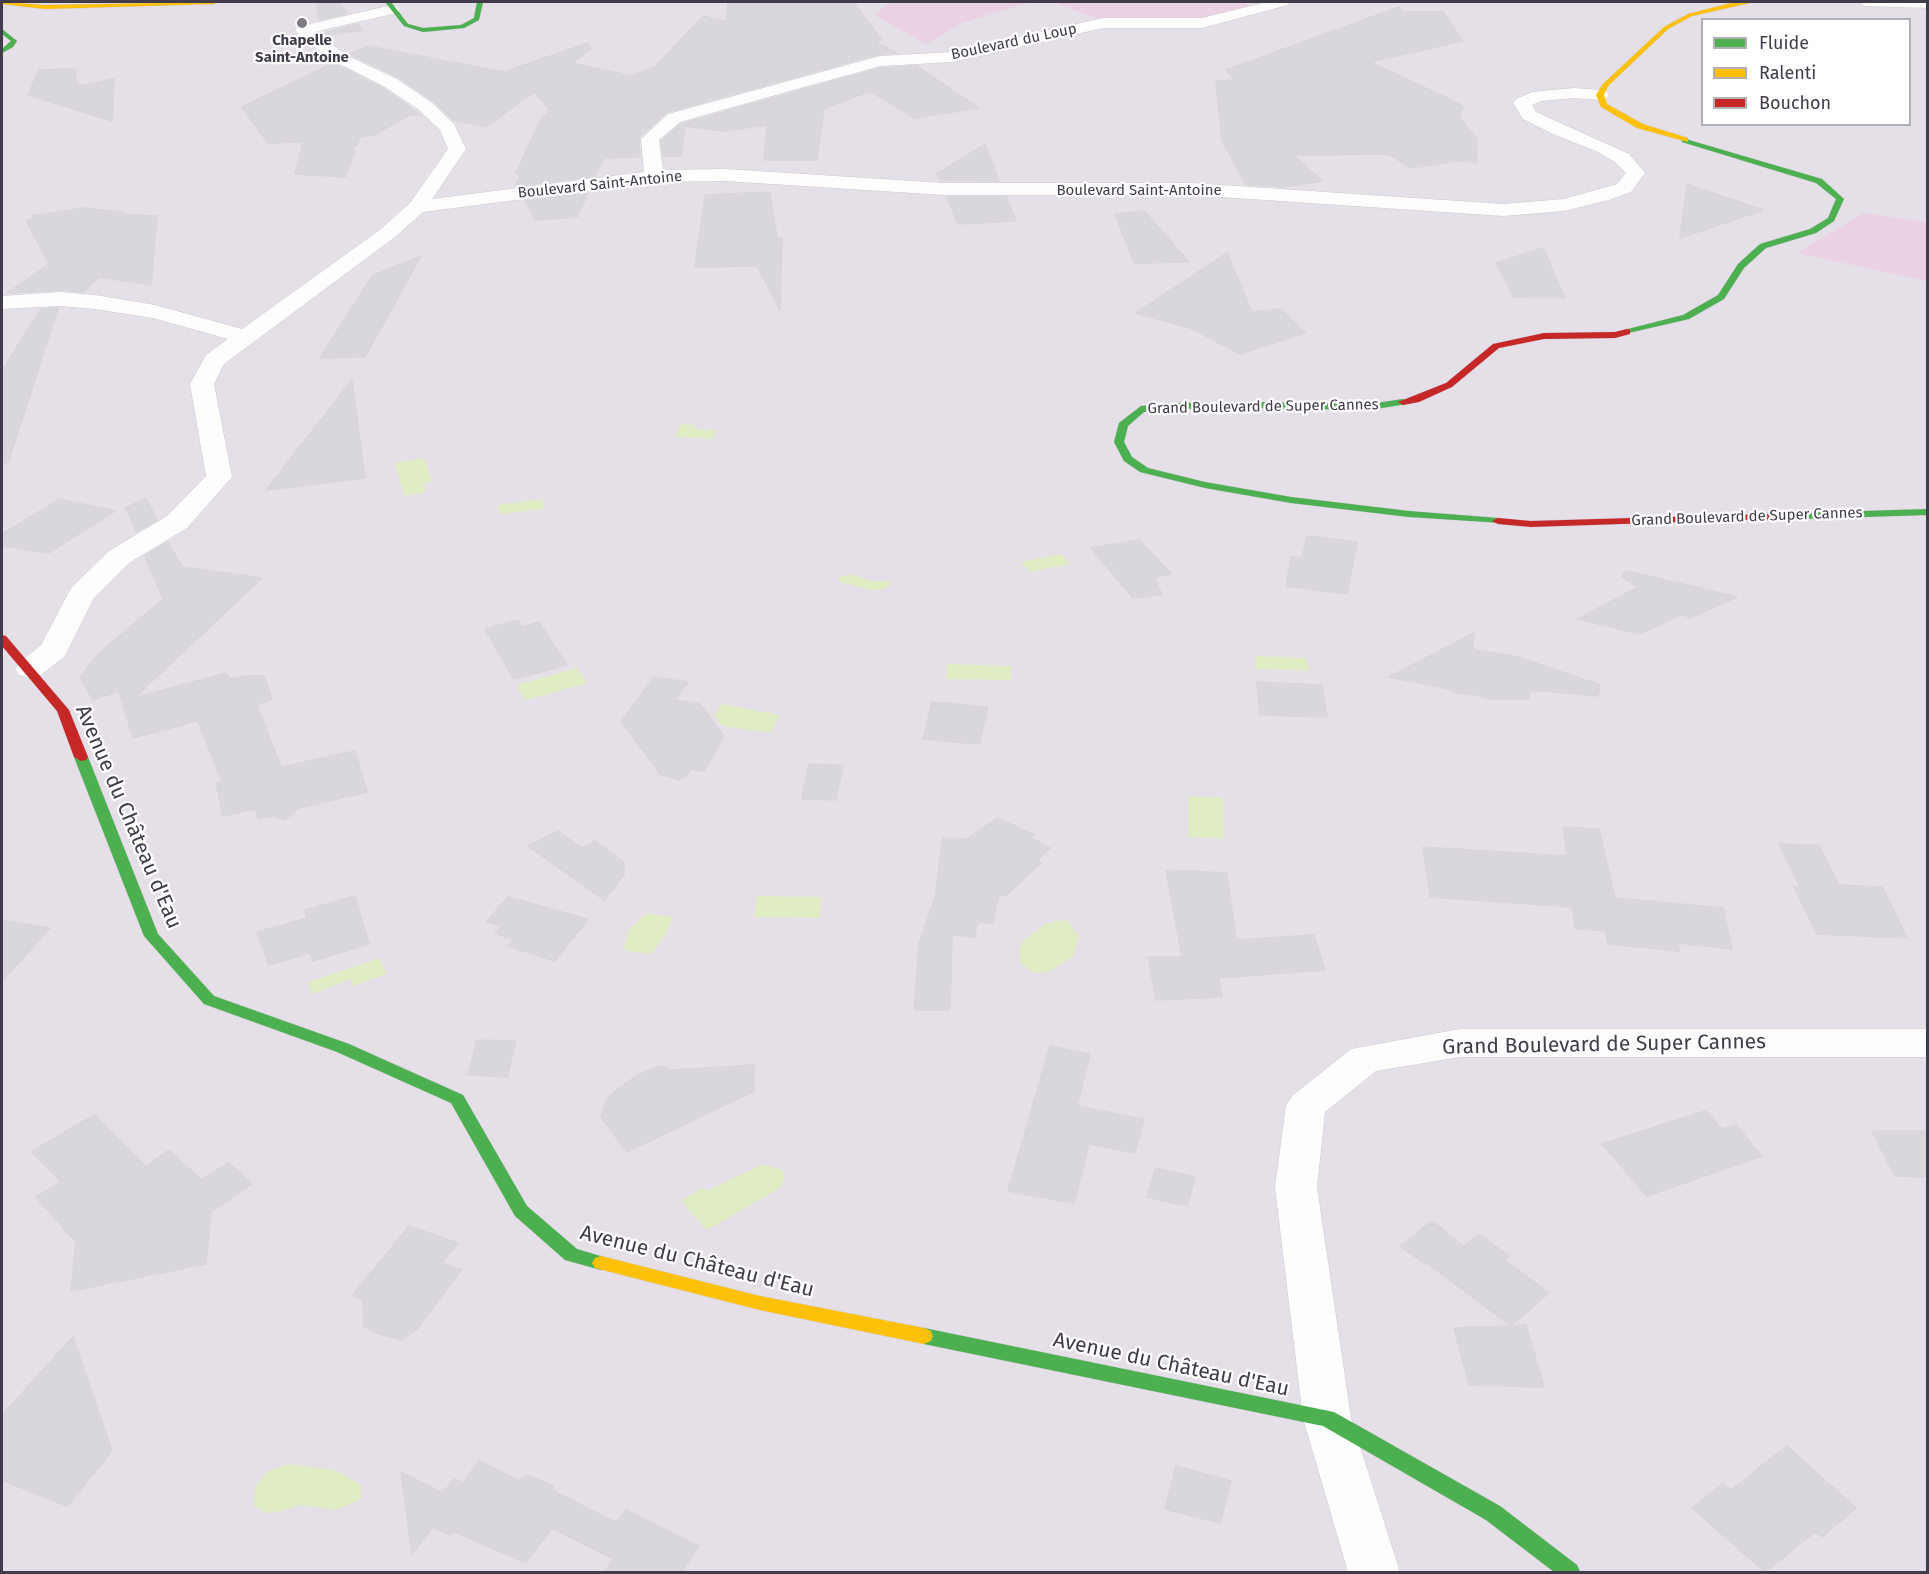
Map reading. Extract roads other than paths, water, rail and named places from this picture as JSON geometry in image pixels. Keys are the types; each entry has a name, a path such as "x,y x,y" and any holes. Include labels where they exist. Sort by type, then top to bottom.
{"street":[{"path":"2,2 45,7 214,2"},
{"path":"30,669 54,650 81,594 119,557 177,522 219,477 202,384 214,360 388,233 417,207 457,149 448,128 425,106 400,89 342,59 303,30 390,6 411,28 462,27 477,19 480,2"},
{"name":"Boulevard du Loup","path":"654,176 651,139 674,118 791,85 880,61 953,57 1103,23 1203,23 1282,2"},
{"path":"1600,95 1605,85 1666,28 1690,15 1733,2 1751,2"},
{"path":"1865,2 1928,4"},
{"path":"2,31 14,41 11,46 2,51"},
{"name":"Boulevard Saint-Antoine","path":"417,207 654,176 725,175 944,189 1191,189 1503,210 1564,205 1624,188 1636,173 1622,158 1529,115 1522,103 1538,96 1574,93 1600,95"},
{"name":"Grand Boulevard de Super Cannes","path":"1600,95 1604,105 1640,126 1819,181 1840,199 1832,219 1813,231 1763,246 1741,266 1721,297 1686,317 1615,335 1544,336 1496,345 1449,385 1416,400 1370,407 1254,405 1172,406 1141,409 1123,425 1119,442 1128,459 1144,470 1238,491 1409,514 1531,524 1928,512"},
{"path":"2,302 60,299 95,302 155,312 244,336"},
{"name":"Avenue du Château d'Eau","path":"2,639 63,710 151,936 209,1000 343,1048 457,1099 521,1211 571,1255 760,1303 1327,1418 1493,1513 1570,1572"},
{"name":"Grand Boulevard de Super Cannes","path":"1373,1572 1374,1569 1327,1418 1296,1187 1306,1106 1365,1059 1460,1043 1928,1043"}],"place":[{"name":"Chapelle Saint-Antoine","path":"302,23"}]}
